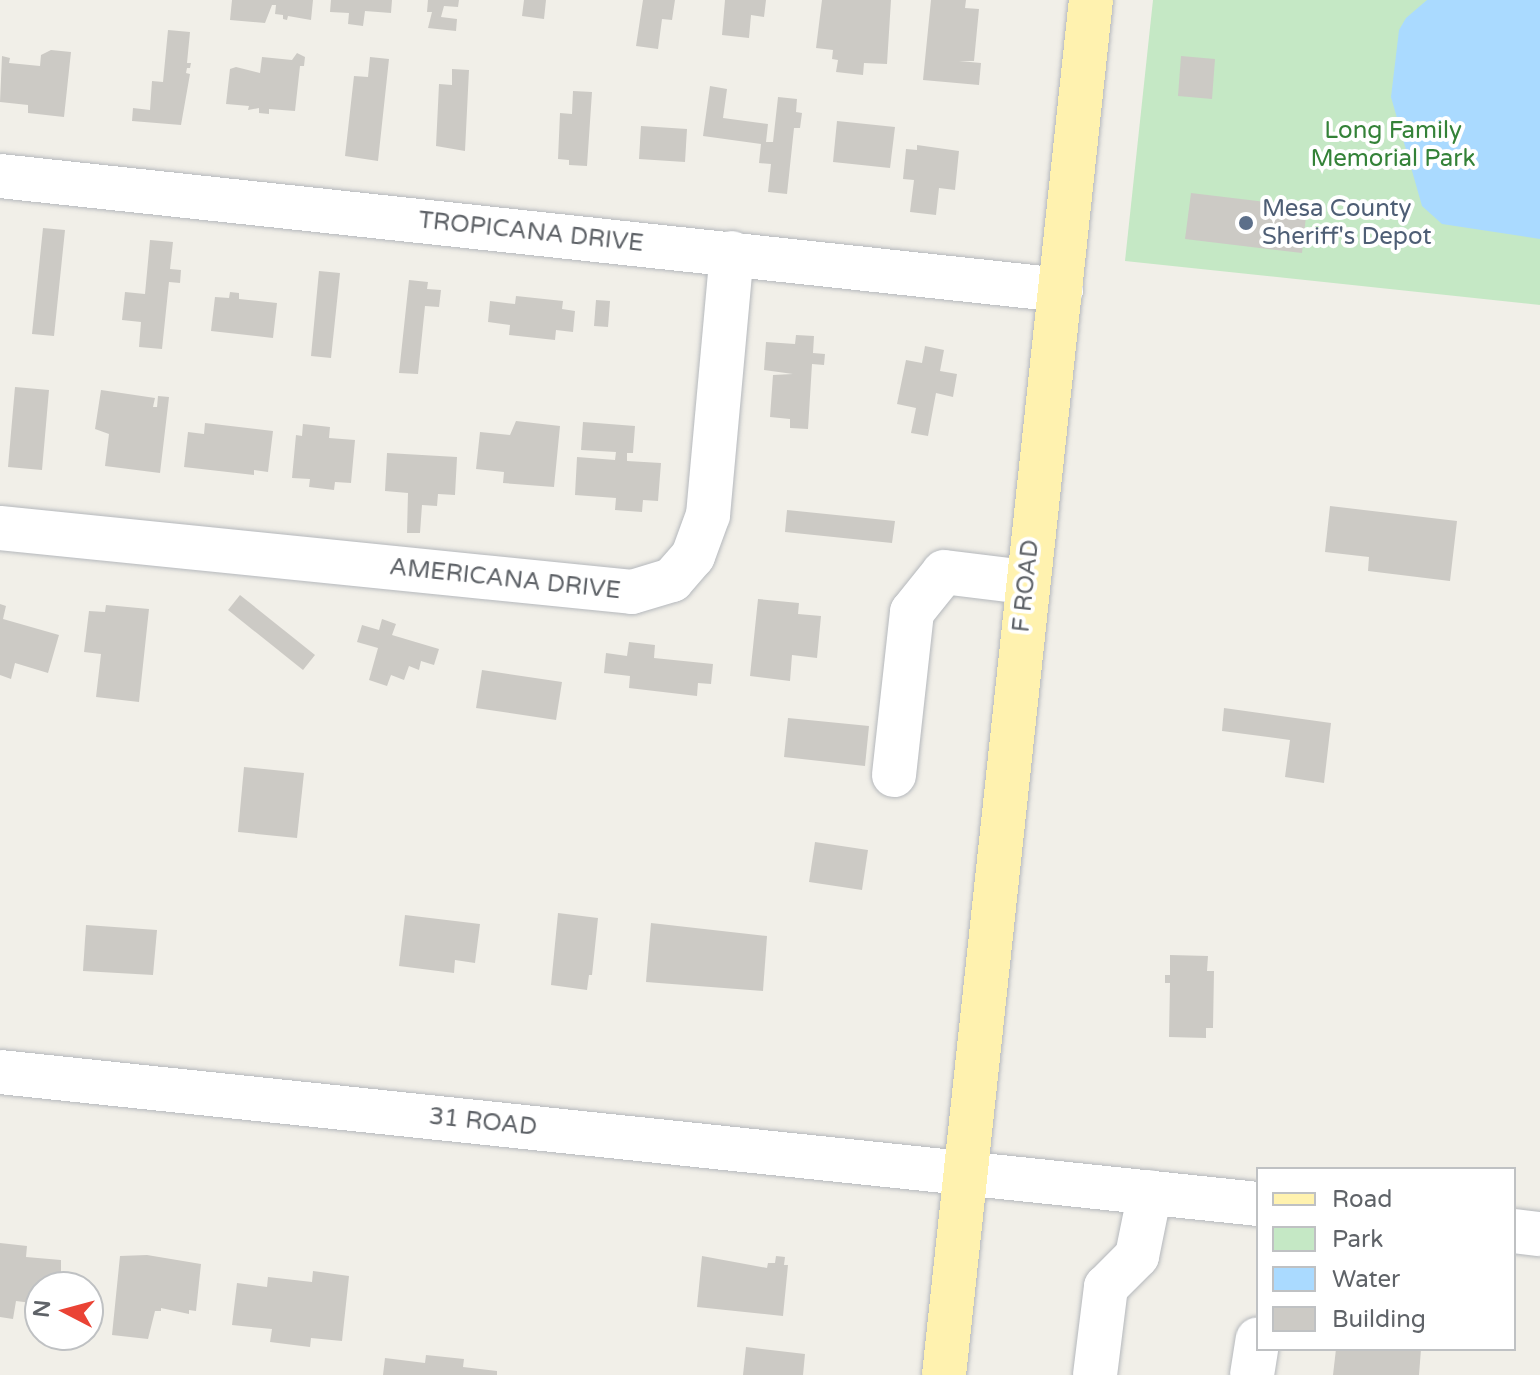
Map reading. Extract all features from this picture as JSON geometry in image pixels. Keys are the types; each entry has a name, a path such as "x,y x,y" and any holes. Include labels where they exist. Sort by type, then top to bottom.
{"main road":[{"name":"F ROAD","path":"944,1375 1026,582 1091,0"}],"street":[{"name":"TROPICANA DRIVE","path":"0,176 1061,290"},
{"name":"AMERICANA DRIVE","path":"0,528 632,592 672,580 693,556 708,515 732,253"},
{"path":"894,775 912,612 944,572 1026,582"},
{"name":"31 ROAD","path":"0,1072 1256,1204"},
{"path":"1095,1375 1106,1287 1137,1256 1150,1192"},
{"path":"1516,1231 1540,1234"},
{"path":"1252,1375 1256,1351"}],"green space":[{"name":"Long Family Memorial Park","path":"1153,0 1540,0 1540,305 1125,261"}],"water":[{"path":"1427,0 1540,0 1540,239 1442,224 1422,206 1391,97 1399,30 1406,18"}],"building":[{"path":"232,0 313,0 311,20 288,16 287,20 283,19 283,15 275,14 276,5 272,5 265,23 230,20"},
{"path":"331,0 392,0 391,13 365,11 363,26 348,24 349,13 330,12"},
{"path":"428,0 459,0 458,7 444,6 441,17 457,19 456,31 428,28 432,12 427,12"},
{"path":"524,0 546,0 544,19 522,16"},
{"path":"643,0 675,0 672,20 662,19 658,49 636,46"},
{"path":"725,0 766,0 764,17 751,15 749,38 722,35"},
{"path":"822,0 891,0 887,64 864,63 863,75 836,72 838,60 832,59 833,50 816,48"},
{"path":"931,0 966,0 965,8 979,9 974,61 959,61 981,63 979,85 923,80"},
{"path":"168,30 190,32 187,63 191,63 186,73 190,74 181,125 132,121 133,108 150,110 152,81 163,82"},
{"path":"51,50 71,52 64,117 28,113 28,105 0,102 2,56 10,58 9,63 40,66 41,55"},
{"path":"297,53 305,57 304,66 300,66 295,111 269,109 269,114 259,113 259,108 248,110 249,106 226,104 230,69 236,67 260,73 262,57 292,60"},
{"path":"1181,56 1215,59 1212,99 1178,96"},
{"path":"370,57 389,59 378,161 345,156 354,76 368,77"},
{"path":"452,69 469,70 465,151 436,146 439,84 452,85"},
{"path":"710,86 727,89 723,118 768,124 766,142 773,142 778,97 797,99 796,112 802,113 800,128 794,128 787,194 768,192 771,164 759,163 761,144 703,136"},
{"path":"573,91 592,92 587,166 569,165 569,160 558,159 560,113 572,114"},
{"path":"837,121 895,127 890,168 833,162"},
{"path":"641,126 687,129 685,162 639,159"},
{"path":"917,145 959,151 955,190 939,188 936,215 910,212 914,180 903,179 906,149 917,150"},
{"name":"Mesa County Sheriff's Depot","path":"1191,193 1307,207 1302,253 1185,239"},
{"path":"43,228 65,230 54,336 32,334"},
{"path":"150,240 173,242 170,269 181,270 180,283 169,282 162,349 139,347 141,322 122,320 125,292 145,294"},
{"path":"319,271 340,273 331,358 311,356"},
{"path":"409,280 428,282 427,289 441,290 439,307 425,306 418,374 399,373"},
{"path":"230,292 239,293 239,299 277,303 273,338 211,331 215,297 229,298"},
{"path":"516,296 563,301 562,309 575,311 573,332 556,330 555,340 509,335 510,325 488,322 490,301 515,304"},
{"path":"596,300 610,301 608,327 594,326"},
{"path":"796,335 814,336 813,353 825,354 824,365 812,364 808,429 790,428 790,419 770,417 773,375 793,374 764,370 766,342 795,344"},
{"path":"925,346 944,350 940,371 957,374 953,397 936,393 928,436 911,433 916,408 897,404 906,360 922,363"},
{"path":"15,387 49,390 42,470 8,467"},
{"path":"101,390 155,398 153,407 157,407 158,396 169,397 160,473 105,466 109,434 95,429"},
{"path":"516,421 560,426 554,487 503,483 504,472 476,469 480,432 510,435"},
{"path":"583,422 635,426 633,453 627,453 627,461 661,463 658,501 643,500 642,512 615,510 616,498 575,495 577,457 615,460 616,452 581,450"},
{"path":"205,423 273,431 268,472 254,470 254,475 184,467 188,432 204,434"},
{"path":"303,424 330,427 329,438 355,440 351,483 335,482 334,490 309,487 310,479 292,478 296,435 302,436"},
{"path":"387,453 457,457 455,495 438,494 437,506 422,505 420,533 407,533 408,493 385,491"},
{"path":"1330,506 1457,521 1450,581 1368,571 1369,557 1325,552"},
{"path":"787,510 895,521 892,543 785,532"},
{"path":"240,595 315,655 303,670 228,610"},
{"path":"758,599 799,603 798,614 821,616 817,658 792,655 790,681 750,676"},
{"path":"0,604 6,606 3,619 59,635 48,673 15,663 11,679 0,675"},
{"path":"106,605 149,609 139,702 96,697 101,654 84,652 89,611 105,612"},
{"path":"382,619 396,624 392,635 439,649 434,665 421,661 419,670 409,666 404,680 391,675 387,686 369,680 378,648 357,642 362,625 379,630"},
{"path":"629,642 655,645 654,658 713,664 711,684 698,683 697,696 629,688 630,676 604,673 606,653 627,656"},
{"path":"482,670 562,682 556,720 476,708"},
{"path":"1224,708 1331,723 1324,783 1285,777 1290,740 1222,731"},
{"path":"788,718 869,726 865,766 784,757"},
{"path":"244,767 304,773 297,838 238,832"},
{"path":"815,842 868,850 862,890 809,882"},
{"path":"558,913 598,918 592,975 589,975 587,990 551,985"},
{"path":"405,915 480,924 475,963 455,960 454,973 399,966"},
{"path":"651,923 767,936 763,991 646,982"},
{"path":"86,925 157,930 153,975 83,971"},
{"path":"1170,955 1208,956 1207,971 1214,971 1213,1028 1206,1028 1206,1038 1169,1037 1170,983 1165,983 1165,975 1170,975"},
{"path":"0,1243 27,1246 26,1257 61,1260 61,1271 24,1271 24,1302 16,1301 13,1319 0,1317"},
{"path":"147,1255 201,1264 196,1311 189,1310 189,1314 161,1308 161,1311 155,1311 148,1339 112,1335 120,1256"},
{"path":"702,1256 767,1268 768,1263 775,1263 776,1256 785,1257 784,1265 788,1265 783,1316 697,1307"},
{"path":"313,1271 349,1276 342,1341 311,1338 310,1347 270,1342 272,1329 232,1325 237,1283 267,1287 268,1277 312,1282"},
{"path":"746,1347 805,1354 803,1375 743,1375"},
{"path":"1336,1351 1421,1351 1419,1375 1333,1375"},
{"path":"426,1355 464,1359 463,1367 497,1371 497,1375 383,1375 385,1358 425,1363"}],"place":[{"name":"Mesa County Sheriff's Depot","path":"1246,223"}]}
